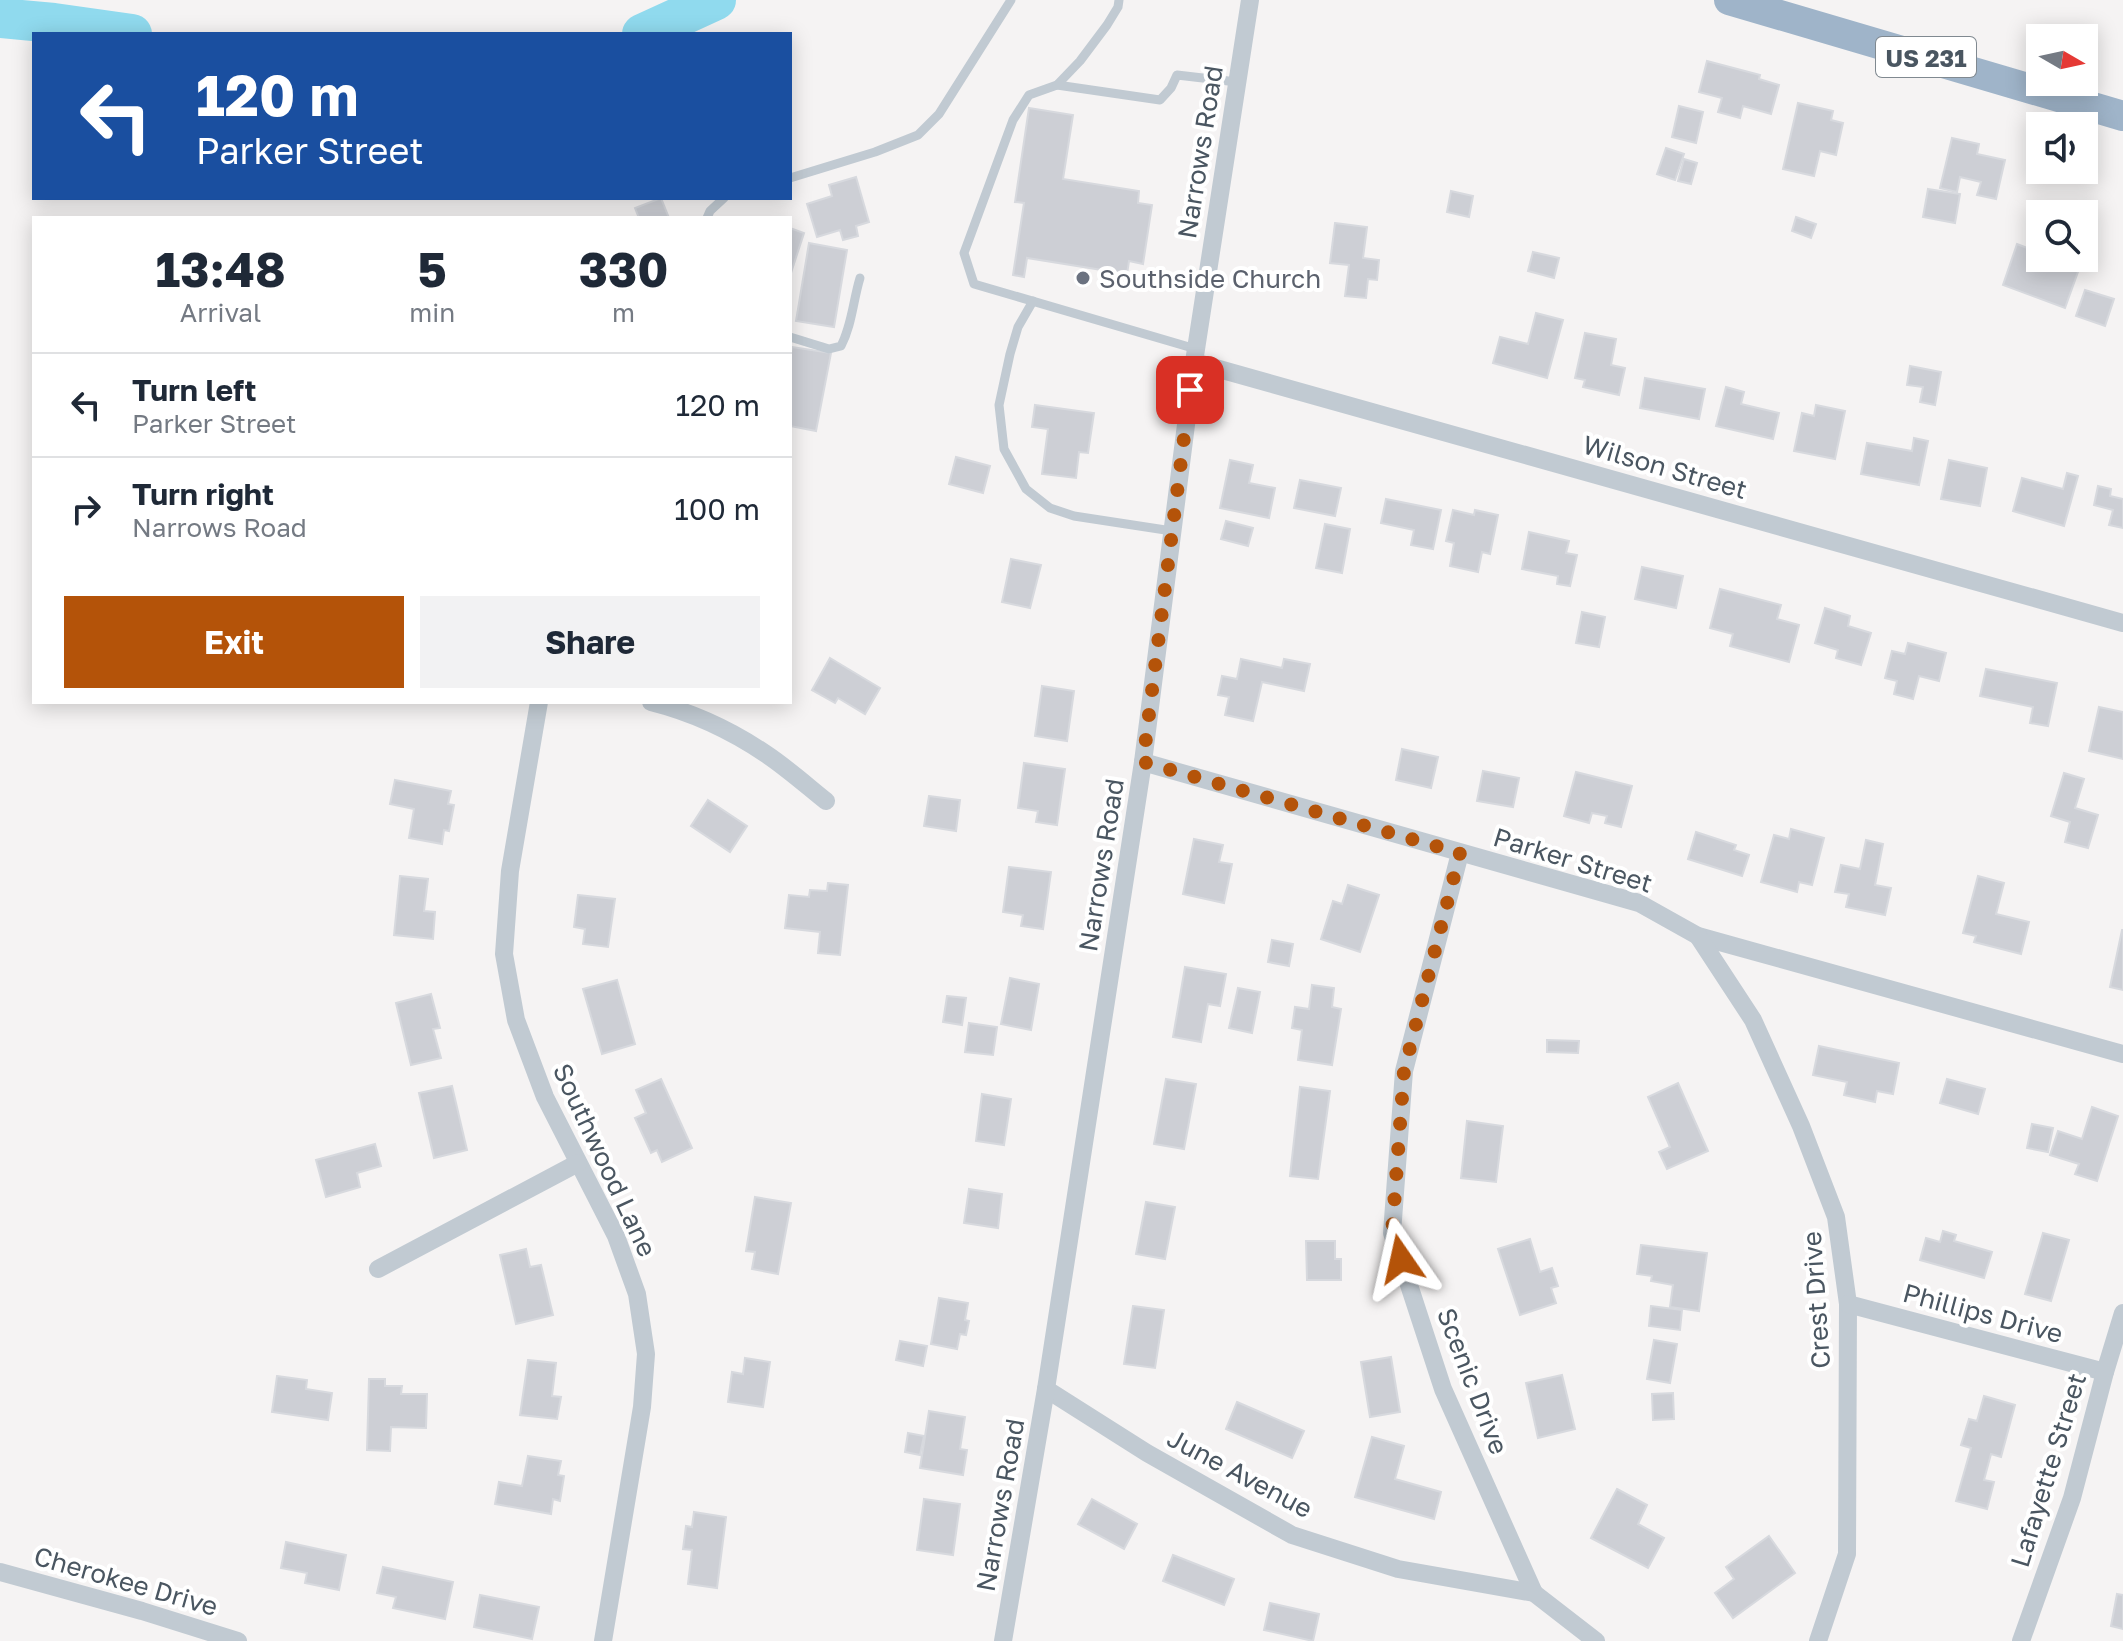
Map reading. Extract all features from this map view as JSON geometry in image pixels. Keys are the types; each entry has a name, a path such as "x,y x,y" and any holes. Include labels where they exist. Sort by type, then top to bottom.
{"highway":[{"name":"US 231","path":"1729,0 2123,116"}],"street":[{"name":"Narrows Road","path":"1003,1641 1046,1389 1143,762 1195,355 1250,0"},
{"name":"Wilson Street","path":"1195,355 2123,623"},
{"name":"Southwood Lane","path":"539,704 510,871 504,954 516,1020 545,1097 616,1236 637,1294 646,1354 642,1407 603,1641"},
{"path":"660,704 734,734 769,755 826,801"},
{"name":"Parker Street","path":"1143,762 1639,903 1698,936 2123,1054"},
{"name":"Scenic Drive","path":"1460,853 1404,1071 1392,1233 1443,1389 1534,1593"},
{"name":"Crest Drive","path":"1698,936 1753,1020 1801,1126 1836,1217 1848,1304 1847,1554 1818,1641"},
{"path":"378,1269 578,1163"},
{"name":"Phillips Drive","path":"1848,1304 2105,1372"},
{"name":"Lafayette Street","path":"2021,1641 2072,1498 2123,1313"},
{"name":"June Avenue","path":"1046,1389 1147,1453 1292,1535 1398,1569 1534,1593 1596,1641"},
{"name":"Cherokee Drive","path":"0,1572 238,1641"}],"lane":[{"path":"792,177 875,152 918,135 939,114 1011,0"},
{"path":"1119,0 1107,25 1080,61 1057,85 1029,95 1013,120 964,253 974,284 1195,355"},
{"path":"1057,85 1160,100 1177,75 1237,82"},
{"path":"708,216 722,200"},
{"path":"792,338 829,349 841,346 850,330 860,278"},
{"path":"1033,301 1018,327 999,405 1004,449 1026,489 1050,508 1074,516 1172,531"}],"building":[{"path":"1707,61 1760,75 1759,79 1779,85 1771,114 1743,106 1740,118 1718,112 1722,98 1699,92"},
{"path":"1798,103 1833,111 1831,120 1843,123 1836,155 1820,151 1814,176 1783,169"},
{"path":"1679,106 1703,112 1696,143 1672,137"},
{"path":"1029,108 1073,115 1063,179 1139,191 1138,203 1152,205 1143,264 1129,261 1127,274 1027,258 1024,277 1013,275 1024,203 1015,202"},
{"path":"1952,138 1979,144 1977,154 2005,160 1996,199 1977,195 1981,182 1960,177 1957,192 1940,188"},
{"path":"1666,148 1684,154 1675,180 1657,174"},
{"path":"1684,159 1697,163 1691,184 1678,181"},
{"path":"856,177 869,222 856,226 858,236 843,240 840,230 817,237 807,204 832,196 829,185"},
{"path":"1928,189 1960,194 1955,223 1923,217"},
{"path":"1451,191 1473,196 1469,217 1447,212"},
{"path":"662,200 668,216 638,216 635,208"},
{"path":"1796,217 1816,224 1811,238 1792,231"},
{"path":"1335,223 1367,227 1363,258 1379,260 1377,280 1368,279 1366,298 1345,296 1349,265 1330,263"},
{"path":"792,229 804,233 792,270"},
{"path":"809,243 847,250 834,327 796,321"},
{"path":"2017,244 2026,248 2026,272 2078,272 2065,308 2003,285"},
{"path":"1533,252 1559,258 1554,278 1528,271"},
{"path":"2085,290 2114,299 2105,326 2076,316"},
{"path":"1536,313 1563,320 1547,378 1493,363 1500,337 1528,344"},
{"path":"1585,333 1616,339 1611,365 1625,368 1619,395 1583,387 1585,380 1575,378"},
{"path":"792,347 831,353 816,431 792,426"},
{"path":"1910,366 1941,372 1935,405 1920,402 1923,387 1907,385"},
{"path":"1645,378 1705,389 1699,419 1640,408"},
{"path":"1726,387 1744,392 1741,404 1779,413 1773,439 1716,426"},
{"path":"1035,405 1094,413 1088,453 1079,452 1076,478 1042,474 1048,429 1032,427"},
{"path":"1816,405 1845,411 1835,459 1794,451 1802,413 1814,416"},
{"path":"1914,438 1928,441 1919,485 1861,474 1867,443 1912,451"},
{"path":"956,457 990,466 983,493 949,484"},
{"path":"1230,460 1253,465 1249,483 1275,488 1269,518 1220,508"},
{"path":"1949,460 1987,468 1980,506 1941,499"},
{"path":"2067,473 2078,476 2064,526 2013,511 2022,478 2063,489"},
{"path":"1300,480 1341,488 1335,516 1294,508"},
{"path":"2098,486 2111,489 2110,496 2123,499 2123,528 2109,525 2113,510 2094,505"},
{"path":"1386,499 1441,510 1433,549 1411,545 1414,530 1381,523"},
{"path":"1453,510 1474,515 1475,510 1498,515 1490,554 1482,552 1478,572 1450,566 1454,543 1446,541"},
{"path":"1226,521 1253,528 1248,546 1221,539"},
{"path":"1325,524 1350,529 1342,573 1316,568"},
{"path":"1529,532 1569,541 1566,553 1577,555 1570,586 1557,584 1558,576 1522,569"},
{"path":"1011,559 1041,565 1030,608 1002,602"},
{"path":"1642,567 1683,576 1676,608 1635,599"},
{"path":"1720,589 1781,605 1777,619 1799,625 1789,662 1730,646 1733,634 1710,628"},
{"path":"1825,608 1850,616 1848,626 1871,633 1861,665 1836,658 1838,650 1815,643"},
{"path":"1582,612 1605,617 1599,647 1576,643"},
{"path":"1908,643 1946,653 1939,681 1919,676 1913,699 1894,694 1897,681 1885,678 1892,651 1905,654"},
{"path":"830,658 880,688 865,714 838,698 835,703 812,690"},
{"path":"1241,659 1282,668 1284,659 1310,664 1304,691 1262,682 1253,721 1225,715 1229,697 1218,695 1222,676 1237,679"},
{"path":"1986,669 2057,683 2048,726 2030,723 2033,707 1980,696"},
{"path":"1042,686 1074,691 1067,741 1035,736"},
{"path":"2099,707 2123,712 2123,759 2089,751"},
{"path":"1402,749 1438,757 1431,788 1396,780"},
{"path":"1024,763 1065,769 1057,825 1036,822 1038,811 1018,808"},
{"path":"1483,771 1519,778 1513,807 1477,801"},
{"path":"1576,772 1632,786 1621,827 1605,823 1607,816 1592,813 1589,823 1564,816"},
{"path":"2064,773 2084,779 2075,808 2098,815 2088,848 2065,842 2070,822 2051,816"},
{"path":"395,780 451,791 448,804 454,805 449,831 444,830 442,844 409,838 414,809 390,804"},
{"path":"929,796 960,800 956,831 924,826"},
{"path":"708,800 747,826 730,852 691,826"},
{"path":"1791,829 1824,838 1812,885 1799,882 1797,892 1761,882 1774,835 1789,839"},
{"path":"1696,832 1736,845 1734,850 1749,855 1742,876 1688,859"},
{"path":"1194,839 1223,845 1219,862 1232,864 1224,903 1183,894"},
{"path":"1866,840 1883,844 1875,885 1891,888 1885,915 1846,907 1849,894 1835,892 1841,865 1860,869"},
{"path":"1009,867 1051,872 1043,929 1021,926 1023,915 1003,912"},
{"path":"400,876 428,879 424,911 435,912 433,939 394,935"},
{"path":"1978,876 2004,883 1996,914 2029,922 2021,954 1974,942 1976,936 1963,933"},
{"path":"828,883 848,885 840,955 818,953 820,932 785,928 789,895 809,897 810,890 827,891"},
{"path":"1348,885 1379,895 1360,952 1321,939 1333,901 1342,904"},
{"path":"578,895 615,899 608,947 583,944 585,929 574,927"},
{"path":"2123,930 2123,990 2110,987"},
{"path":"1272,940 1293,944 1289,966 1268,962"},
{"path":"1185,967 1226,974 1220,1006 1208,1004 1201,1042 1173,1037"},
{"path":"1010,978 1039,984 1031,1030 1001,1024"},
{"path":"617,980 635,1044 602,1054 583,989"},
{"path":"1312,985 1334,988 1332,1007 1341,1009 1332,1065 1298,1060 1302,1030 1292,1028 1295,1007 1309,1009"},
{"path":"1238,988 1260,992 1252,1033 1229,1028"},
{"path":"431,994 440,1028 433,1029 441,1058 411,1065 396,1003"},
{"path":"947,996 966,998 962,1025 943,1022"},
{"path":"969,1023 997,1027 993,1055 965,1052"},
{"path":"1547,1040 1579,1041 1578,1053 1547,1052"},
{"path":"1819,1046 1899,1063 1893,1094 1877,1091 1875,1102 1844,1095 1847,1082 1813,1075"},
{"path":"661,1079 692,1148 662,1162 657,1150 651,1153 635,1118 646,1113 636,1090"},
{"path":"1166,1079 1196,1084 1184,1149 1154,1144"},
{"path":"1947,1079 1985,1089 1978,1114 1940,1103"},
{"path":"1678,1083 1708,1151 1667,1169 1659,1152 1670,1147 1648,1097"},
{"path":"452,1086 467,1150 434,1158 419,1093"},
{"path":"1300,1087 1330,1091 1318,1179 1290,1176"},
{"path":"982,1094 1011,1099 1004,1145 976,1141"},
{"path":"2092,1107 2118,1116 2097,1181 2075,1174 2079,1164 2050,1155 2058,1131 2082,1139"},
{"path":"1467,1121 1503,1126 1496,1182 1461,1178"},
{"path":"2032,1124 2053,1128 2048,1152 2027,1148"},
{"path":"375,1144 381,1166 357,1173 360,1187 326,1197 316,1160"},
{"path":"969,1189 1002,1194 998,1228 964,1223"},
{"path":"755,1197 791,1203 778,1274 752,1269 755,1252 746,1251"},
{"path":"1146,1202 1175,1207 1165,1259 1136,1254"},
{"path":"1943,1231 1956,1235 1954,1241 1992,1252 1984,1278 1920,1260 1926,1238 1940,1242"},
{"path":"2043,1233 2069,1240 2051,1301 2025,1294"},
{"path":"1530,1239 1540,1272 1552,1268 1558,1286 1551,1288 1556,1303 1520,1315 1498,1249"},
{"path":"1306,1241 1335,1241 1335,1259 1341,1259 1341,1280 1307,1280"},
{"path":"1641,1245 1707,1253 1699,1311 1670,1307 1673,1285 1651,1281 1652,1276 1637,1274"},
{"path":"526,1249 530,1267 541,1265 553,1315 516,1324 500,1255"},
{"path":"939,1298 968,1303 966,1335 960,1334 957,1349 931,1344"},
{"path":"1133,1306 1164,1310 1155,1368 1124,1364"},
{"path":"1651,1306 1682,1310 1680,1330 1649,1326"},
{"path":"1654,1340 1677,1344 1670,1383 1647,1379"},
{"path":"900,1341 927,1346 923,1366 896,1360"},
{"path":"1391,1357 1400,1412 1370,1417 1361,1362"},
{"path":"745,1358 770,1362 763,1407 728,1402 732,1372 743,1374"},
{"path":"528,1360 556,1363 552,1396 561,1397 557,1419 520,1415"},
{"path":"1562,1375 1575,1429 1538,1438 1526,1383"},
{"path":"277,1376 307,1380 306,1389 332,1393 328,1420 272,1412"},
{"path":"369,1379 385,1379 385,1386 402,1386 401,1394 427,1394 426,1428 391,1427 390,1451 367,1450"},
{"path":"1673,1393 1674,1419 1653,1420 1652,1394"},
{"path":"1984,1396 2015,1405 2001,1457 1991,1454 1984,1480 1994,1482 1987,1509 1956,1501 1971,1448 1961,1445 1969,1419 1977,1421"},
{"path":"1237,1402 1304,1431 1292,1458 1226,1429"},
{"path":"929,1411 965,1417 960,1449 967,1450 963,1475 920,1468"},
{"path":"908,1433 924,1436 920,1455 905,1452"},
{"path":"1372,1437 1404,1446 1395,1479 1441,1492 1434,1519 1355,1497"},
{"path":"528,1456 561,1461 558,1475 564,1476 560,1501 553,1499 551,1514 495,1504 499,1482 522,1486"},
{"path":"1617,1489 1647,1505 1638,1524 1664,1538 1648,1568 1591,1538"},
{"path":"924,1499 960,1504 953,1555 917,1550"},
{"path":"1092,1499 1137,1524 1124,1549 1078,1524"},
{"path":"694,1512 726,1517 717,1588 688,1584 692,1550 683,1549 686,1526 692,1527"},
{"path":"1769,1536 1795,1573 1733,1618 1715,1593 1734,1579 1726,1567"},
{"path":"286,1542 346,1555 339,1590 305,1583 307,1573 281,1568"},
{"path":"1173,1555 1234,1579 1224,1605 1163,1581"},
{"path":"383,1567 453,1582 445,1619 393,1608 396,1597 377,1593"},
{"path":"2117,1594 2123,1595 2123,1629 2111,1626"},
{"path":"480,1595 539,1607 532,1639 474,1627"},
{"path":"1270,1603 1319,1614 1313,1641 1264,1630"}],"waterway":[{"path":"646,32 716,0"},
{"path":"0,18 118,32"}],"place":[{"name":"Southside Church","path":"1083,278"}],"route":[{"path":"1190,390 1143,762 1460,853 1404,1071 1392,1233 1401,1259"}]}
